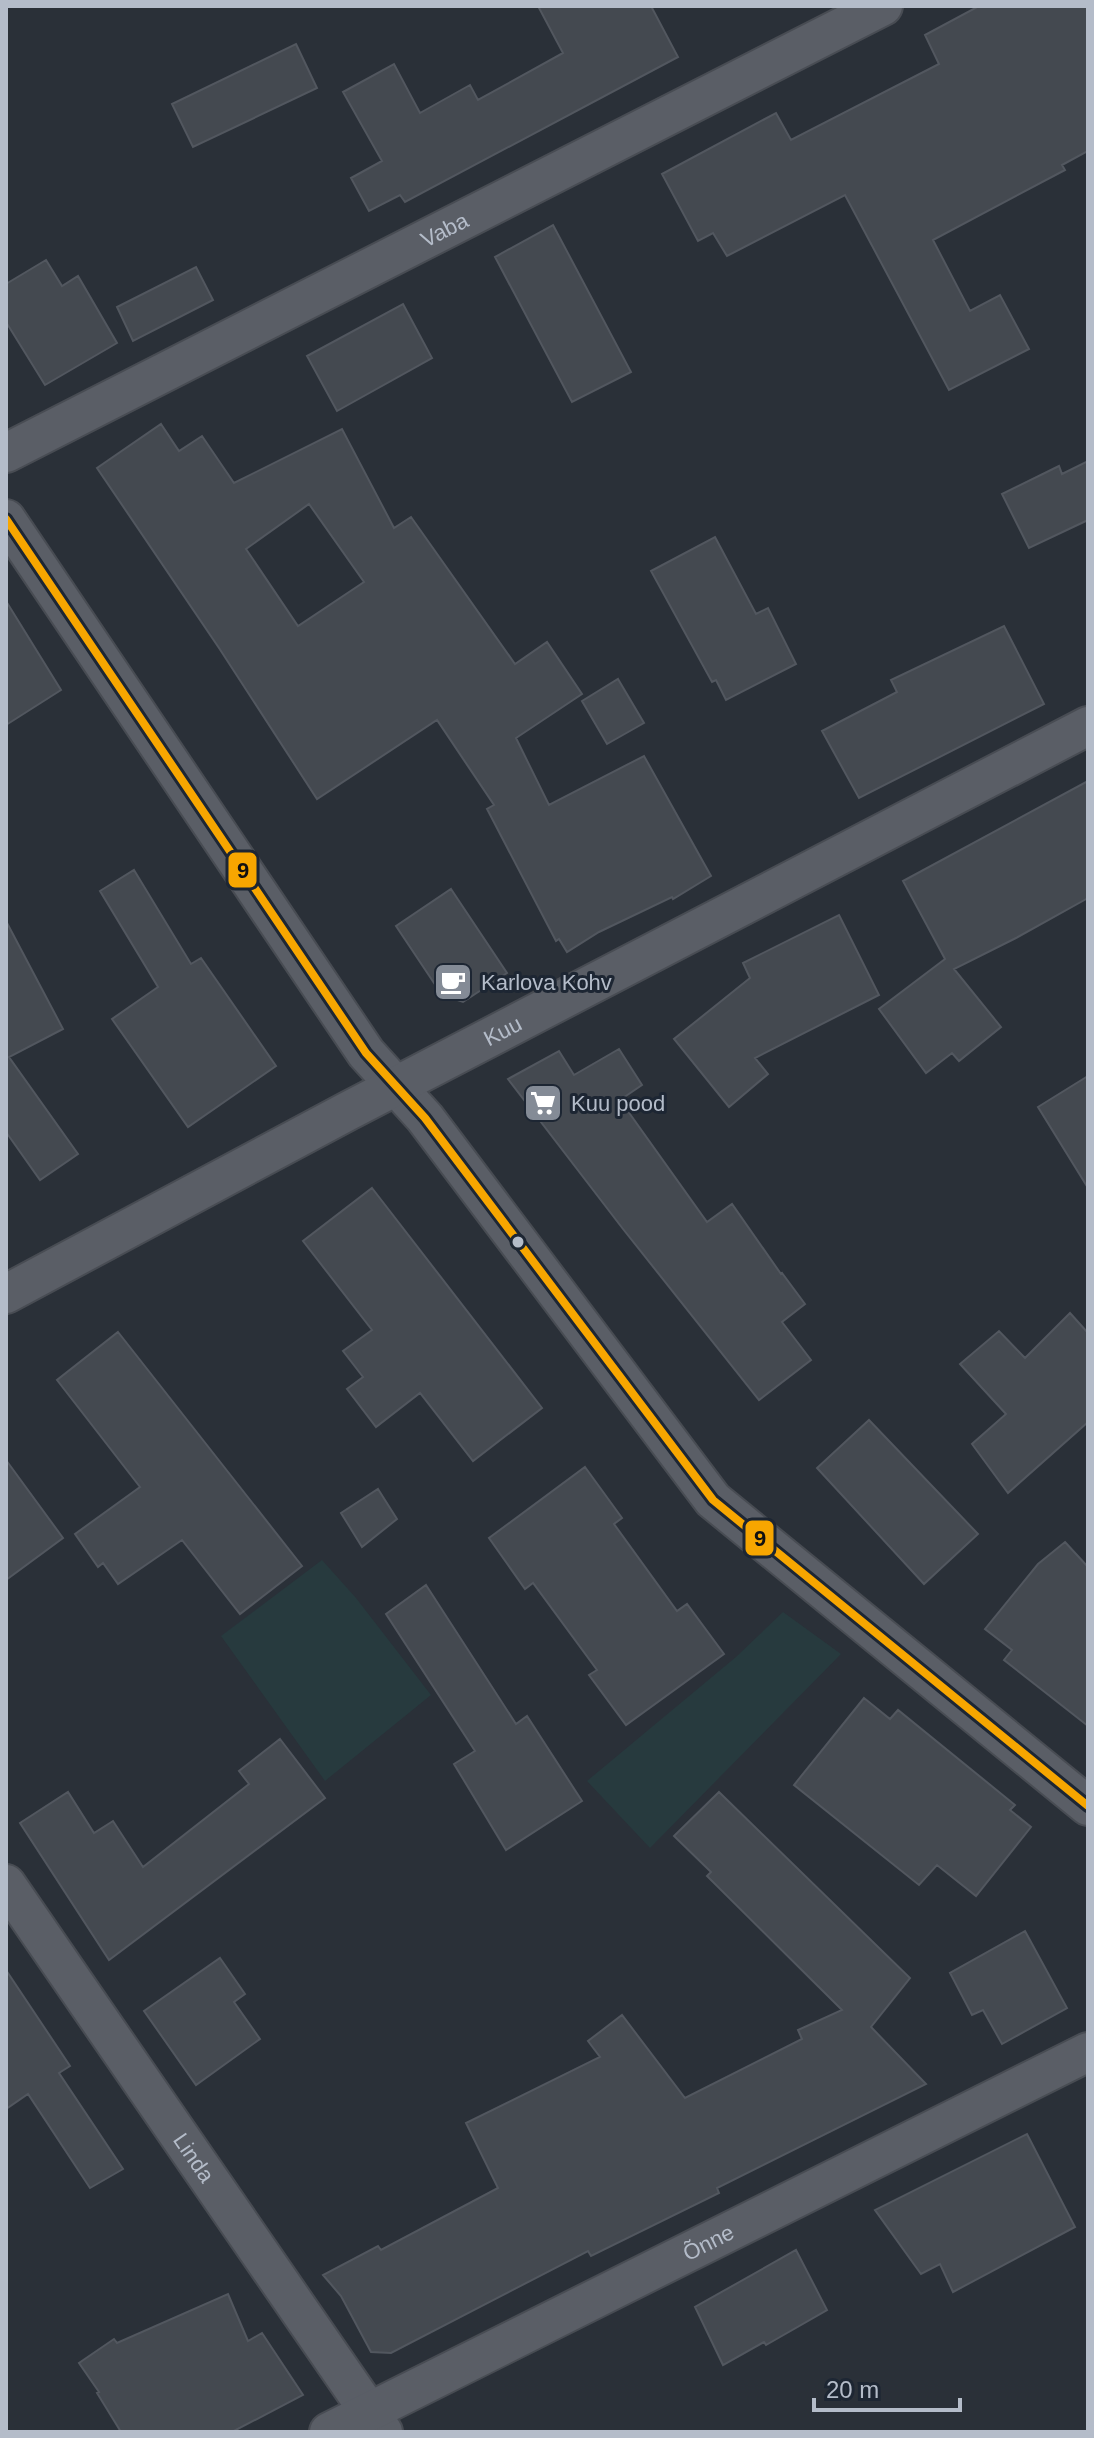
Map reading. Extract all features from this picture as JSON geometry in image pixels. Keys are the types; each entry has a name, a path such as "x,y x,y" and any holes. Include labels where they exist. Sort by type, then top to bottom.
{"street":[{"name":"Vaba","path":"6,453 883,6"},
{"path":"6,519 366,1053 425,1118 713,1500 1088,1806"},
{"name":"Kuu","path":"6,1294 396,1086 1088,726"},
{"name":"Linda","path":"6,1884 376,2422"},
{"name":"Õnne","path":"329,2432 376,2422 1088,2052"}],"green space":[{"path":"322,1560 356,1598 431,1695 325,1781 221,1636"},
{"path":"783,1612 841,1654 650,1848 587,1781 736,1657"}],"building":[{"path":"538,6 651,6 678,57 405,202 400,195 369,211 351,178 382,161 343,92 394,64 420,113 470,85 478,100 563,53"},
{"path":"979,6 1088,6 1088,151 1062,165 1065,170 933,240 970,311 1000,295 1029,349 949,390 845,195 727,256 713,233 698,241 662,174 776,113 791,140 939,64 925,35"},
{"path":"296,44 317,88 193,147 172,104"},
{"path":"553,225 631,372 572,402 495,257"},
{"path":"46,260 62,286 78,276 117,343 45,385 6,322 6,284"},
{"path":"196,267 213,300 133,341 117,307"},
{"path":"403,304 432,358 337,411 307,356"},
{"path":"161,424 179,451 202,436 234,483 342,429 394,528 411,517 515,664 547,642 582,694 516,738 549,805 644,756 711,876 673,899 599,932 567,952 559,939 556,941 487,809 494,805 437,720 317,799 97,468","holes":["309,504 364,582 298,626 246,549"]},
{"path":"1088,461 1088,520 1029,548 1002,494 1059,466 1062,474"},
{"path":"715,537 756,614 768,608 796,664 726,700 716,680 712,682 651,571"},
{"path":"6,601 61,690 6,725"},
{"path":"1004,626 1044,704 859,798 822,731 897,692 891,680"},
{"path":"618,679 644,723 607,744 582,701"},
{"path":"1088,781 1088,898 954,969 1001,1027 959,1061 952,1053 926,1073 879,1009 945,959 903,881"},
{"path":"134,870 191,964 201,958 276,1066 188,1127 112,1019 158,987 100,891"},
{"path":"451,889 507,973 463,1002 442,995 396,926"},
{"path":"839,915 879,995 755,1058 768,1074 729,1107 674,1039 750,978 743,963"},
{"path":"6,921 63,1029 9,1057 78,1154 40,1180 6,1132"},
{"path":"619,1049 642,1085 620,1100 707,1222 732,1204 805,1304 782,1322 811,1360 759,1400 508,1079 559,1051 574,1075"},
{"path":"1088,1076 1088,1188 1038,1107"},
{"path":"372,1188 542,1408 473,1461 420,1393 376,1427 347,1389 363,1377 343,1351 372,1330 303,1241"},
{"path":"1070,1313 1088,1333 1088,1422 1008,1493 972,1444 1006,1414 960,1364 999,1331 1025,1358"},
{"path":"118,1332 302,1566 240,1614 182,1540 118,1584 103,1563 98,1567 75,1534 140,1487 57,1380"},
{"path":"869,1420 978,1534 924,1584 817,1468"},
{"path":"6,1460 63,1538 6,1580"},
{"path":"585,1467 622,1518 614,1524 677,1611 687,1604 724,1654 626,1725 589,1675 597,1670 533,1583 525,1589 489,1538"},
{"path":"378,1489 397,1519 362,1547 341,1513"},
{"path":"1065,1542 1088,1567 1088,1726 1004,1660 1012,1650 985,1629 1038,1564"},
{"path":"426,1585 516,1724 527,1716 582,1801 506,1850 454,1764 475,1751 386,1614"},
{"path":"864,1698 890,1719 898,1710 1015,1805 1010,1810 1031,1827 976,1896 937,1865 919,1885 794,1785"},
{"path":"280,1739 325,1798 109,1960 20,1823 68,1792 94,1833 113,1821 143,1867 249,1784 239,1771"},
{"path":"719,1792 910,1978 871,2027 926,2084 717,2188 719,2193 591,2256 588,2251 391,2353 371,2352 341,2296 323,2275 378,2246 381,2250 498,2188 466,2123 600,2057 588,2041 622,2015 685,2098 802,2039 798,2030 842,2010 707,1876 711,1872 674,1836"},
{"path":"1025,1931 1067,2008 1002,2044 983,2010 972,2015 950,1973"},
{"path":"220,1958 245,1994 234,2002 260,2039 196,2085 144,2011"},
{"path":"6,1970 70,2066 59,2073 123,2169 90,2188 28,2094 6,2109"},
{"path":"1027,2134 1075,2227 953,2292 940,2264 921,2274 875,2210"},
{"path":"796,2250 827,2310 766,2345 764,2342 723,2365 695,2307"},
{"path":"228,2294 248,2341 262,2333 303,2395 232,2432 121,2432 79,2363 114,2339 117,2343"}],"transit line":[{"name":"9","path":"6,519 366,1053 425,1118 713,1500 1088,1806"}],"place":[{"name":"Karlova Kohv","path":"453,982"},
{"name":"Kuu pood","path":"543,1103"}]}
